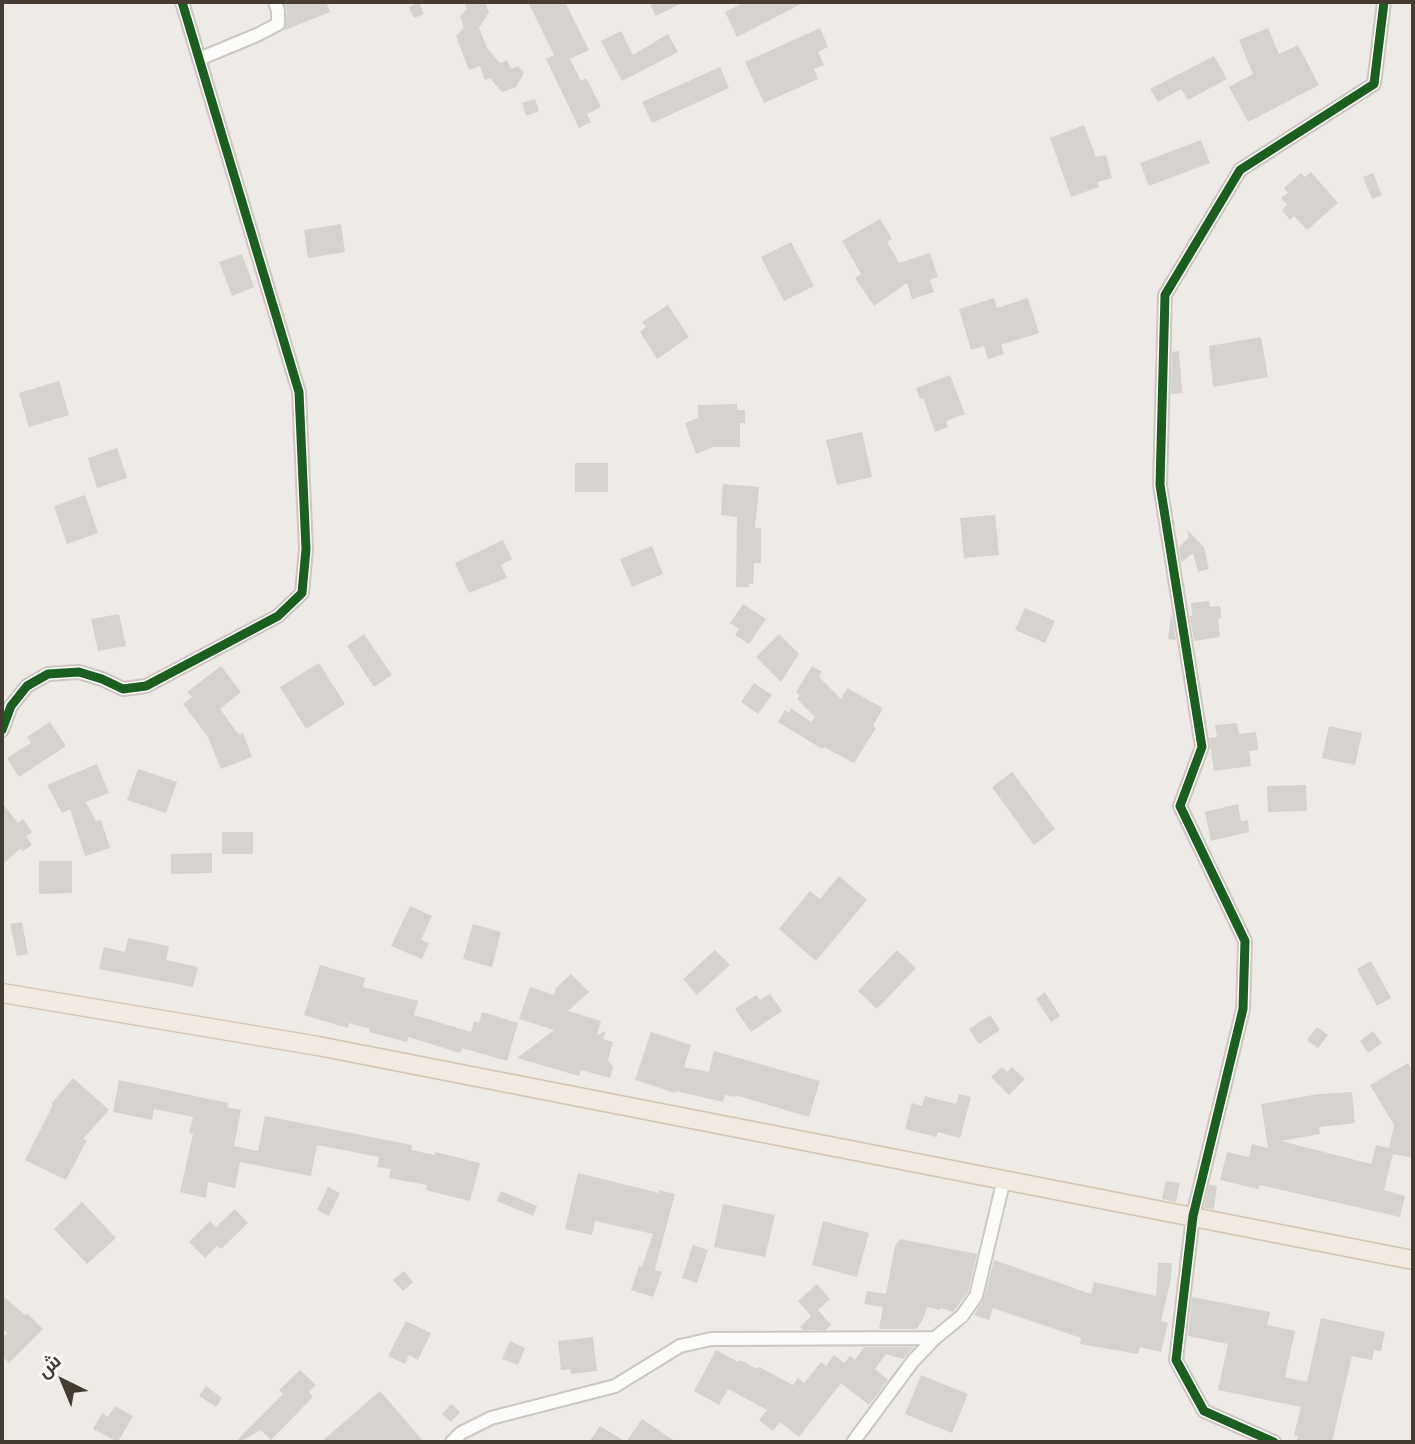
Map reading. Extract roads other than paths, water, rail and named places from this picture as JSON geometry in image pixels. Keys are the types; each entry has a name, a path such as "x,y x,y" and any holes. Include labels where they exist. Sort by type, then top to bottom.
{"main road":[{"path":"2,993 318,1046 1413,1260"}],"street":[{"path":"2,730 11,706 27,686 48,674 79,672 123,689 146,686 278,616 302,593 306,548 299,392 182,2"},
{"path":"199,59 278,24 275,2"},
{"path":"1274,1442 1257,1439 1204,1411 1175,1360 1194,1216 1243,1009 1245,941 1180,806 1202,747 1160,485 1165,295 1240,170 1374,84 1384,2"},
{"path":"853,1442 913,1361 935,1338 962,1317 976,1296 1004,1179"},
{"path":"452,1442 461,1433 492,1418 615,1386 680,1346 711,1339 935,1338"}]}
